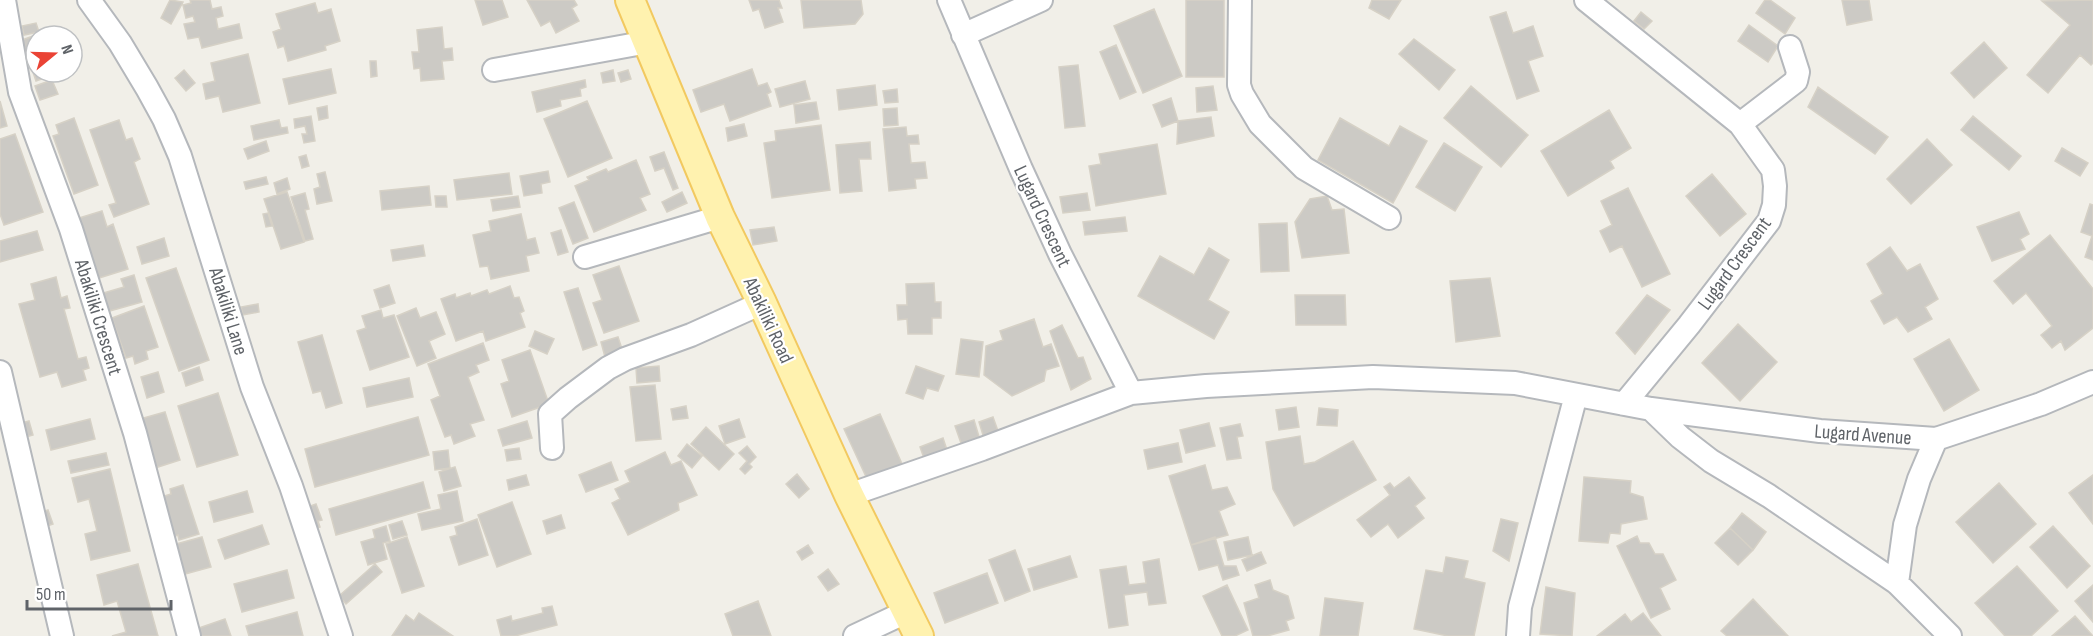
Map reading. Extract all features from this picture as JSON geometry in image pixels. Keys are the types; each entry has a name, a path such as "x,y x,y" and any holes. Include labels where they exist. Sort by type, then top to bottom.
{"main road":[{"name":"Abakiliki Road","path":"630,0 720,217 762,303 849,495 912,624"}],"street":[{"name":"Abakiliki Crescent","path":"4,0 20,92 71,229 132,422 189,636"},
{"name":"Abakiliki Lane","path":"89,0 147,88 180,156 252,387 291,486 341,636"},
{"name":"Lugard Crescent","path":"948,0 1055,243 1131,393"},
{"path":"963,34 1041,0"},
{"path":"1240,0 1239,85 1260,124 1304,168 1389,218"},
{"name":"Lugard Crescent","path":"1586,0 1740,124 1773,170 1774,206 1769,221 1689,325 1624,404"},
{"path":"494,70 648,42"},
{"path":"1740,124 1796,81 1797,72 1790,47"},
{"path":"585,257 720,217"},
{"path":"552,447 550,414 608,368 625,359 691,335 762,303"},
{"path":"0,372 62,636"},
{"name":"Lugard Avenue","path":"849,495 982,449 1131,393 1206,386 1373,377 1515,383 1651,409 1820,431 1936,439 2041,404 2093,381"},
{"path":"1518,636 1520,607 1576,395"},
{"path":"1651,409 1680,437 1711,460 1769,496 1897,583 1950,636"},
{"path":"1897,583 1905,525 1918,479 1936,439"},
{"path":"855,636 912,624"}],"building":[{"path":"170,0 183,2 171,24 161,18"},
{"path":"190,0 210,0 212,9 221,7 223,16 216,18 218,29 239,24 242,38 202,48 199,37 188,39 184,24 195,22 193,16 186,18 183,5 191,3"},
{"path":"475,0 502,0 508,17 483,25"},
{"path":"527,0 574,0 577,5 572,8 579,21 556,33 550,21 541,26"},
{"path":"749,0 779,0 782,8 778,8 783,22 765,28 759,9 753,11"},
{"path":"801,0 861,0 863,14 855,24 804,28"},
{"path":"1186,0 1224,0 1224,77 1186,77"},
{"path":"1372,0 1401,0 1389,19 1369,8"},
{"path":"1765,0 1770,0 1795,18 1785,34 1756,13"},
{"path":"1842,0 1869,0 1872,20 1847,25"},
{"path":"2093,0 2093,63 2091,65 2080,55 2048,93 2027,75 2070,25 2042,1"},
{"path":"315,3 318,13 331,9 340,41 325,46 326,50 288,61 284,46 278,48 273,32 281,29 276,14"},
{"path":"1154,9 1182,76 1143,93 1114,26"},
{"path":"1506,12 1513,33 1533,26 1543,56 1528,61 1539,91 1517,99 1490,17"},
{"path":"1641,12 1652,21 1644,29 1634,21"},
{"path":"1749,25 1778,46 1768,62 1738,41"},
{"path":"442,27 444,49 452,48 453,60 442,61 444,79 421,81 420,68 414,69 412,52 419,52 417,30"},
{"path":"1414,39 1455,70 1439,90 1399,54"},
{"path":"1984,42 2007,68 1974,98 1951,73"},
{"path":"1116,45 1136,92 1120,99 1100,52"},
{"path":"248,54 260,103 223,112 219,96 206,99 203,84 215,81 211,63"},
{"path":"370,61 376,61 377,76 371,77"},
{"path":"1078,65 1085,126 1065,128 1059,67"},
{"path":"331,69 336,93 289,104 283,79"},
{"path":"752,69 758,86 767,83 771,92 767,94 771,106 730,121 724,104 701,112 693,90"},
{"path":"184,70 195,83 186,91 175,78"},
{"path":"613,70 615,81 603,83 601,73"},
{"path":"628,70 631,79 621,82 618,73"},
{"path":"585,80 586,87 580,89 581,96 560,100 561,106 537,112 532,92"},
{"path":"805,81 810,99 780,107 775,89"},
{"path":"54,84 58,94 40,100 35,86"},
{"path":"875,85 877,105 839,110 837,90"},
{"path":"1213,86 1217,110 1197,112 1196,88"},
{"path":"1471,86 1528,135 1501,167 1444,118"},
{"path":"1818,87 1888,137 1875,154 1808,107"},
{"path":"897,89 898,102 885,103 883,91"},
{"path":"1171,98 1178,121 1162,127 1153,105"},
{"path":"0,101 7,126 0,128"},
{"path":"587,101 612,158 568,177 544,119"},
{"path":"816,102 819,119 796,123 794,105"},
{"path":"327,106 328,118 319,120 317,108"},
{"path":"897,108 898,125 884,126 883,109"},
{"path":"1609,110 1631,148 1610,161 1614,168 1568,196 1541,151"},
{"path":"311,116 315,141 304,143 302,134 307,134 305,126 295,128 294,119"},
{"path":"1973,116 2021,156 2009,170 1961,130"},
{"path":"1211,117 1214,136 1177,144 1178,121"},
{"path":"74,118 98,185 74,194 53,136 59,134 56,125"},
{"path":"1340,118 1389,146 1400,126 1427,141 1393,203 1318,160"},
{"path":"119,120 126,140 132,138 140,159 134,162 149,204 114,217 109,205 116,203 90,130"},
{"path":"279,120 281,128 287,127 288,133 254,140 251,126"},
{"path":"744,124 747,136 728,141 726,128"},
{"path":"821,125 830,190 772,198 764,143 776,141 775,131"},
{"path":"906,127 907,136 918,135 919,144 909,144 911,163 925,162 927,178 915,179 916,188 889,191 883,129"},
{"path":"15,134 43,212 4,225 0,214 0,139"},
{"path":"1927,139 1952,165 1911,204 1887,179"},
{"path":"266,141 269,151 248,159 244,149"},
{"path":"870,142 871,159 859,159 862,191 840,193 836,145"},
{"path":"1444,143 1482,167 1455,211 1416,187"},
{"path":"1157,144 1166,194 1096,206 1089,166 1101,164 1099,154"},
{"path":"2062,148 2088,163 2080,176 2055,161"},
{"path":"664,152 678,188 673,190 664,168 655,171 650,157"},
{"path":"306,155 309,166 302,168 299,157"},
{"path":"636,160 650,194 640,198 646,210 594,232 575,186 589,180 587,177 606,169 608,172"},
{"path":"548,171 550,182 541,184 542,193 524,196 520,176"},
{"path":"325,172 332,201 317,204 314,189 320,187 317,174"},
{"path":"509,173 512,194 457,200 454,180"},
{"path":"1712,174 1746,214 1720,236 1686,196"},
{"path":"266,177 268,184 246,189 244,182"},
{"path":"287,178 290,189 277,194 274,183"},
{"path":"429,186 431,205 382,210 380,191"},
{"path":"1628,188 1670,274 1642,287 1622,246 1610,252 1600,231 1612,225 1601,201"},
{"path":"287,192 304,242 281,249 264,199"},
{"path":"682,192 687,203 667,212 662,202"},
{"path":"305,193 309,209 305,210 313,239 305,241 291,197"},
{"path":"1087,193 1090,210 1063,213 1060,197"},
{"path":"435,196 446,196 447,207 436,207"},
{"path":"518,196 520,207 493,211 491,200"},
{"path":"1327,196 1332,210 1344,209 1349,253 1302,258 1295,222 1310,199"},
{"path":"574,202 588,238 573,244 559,208"},
{"path":"2090,204 2093,205 2093,260 2085,257 2092,236 2081,232"},
{"path":"102,211 107,227 113,224 128,269 99,278 79,218"},
{"path":"2019,212 2029,234 2020,239 2025,249 1992,261 1977,227"},
{"path":"268,213 272,226 266,227 263,214"},
{"path":"521,214 527,240 535,238 539,253 526,256 529,271 491,279 488,266 480,267 473,235 491,231 489,221"},
{"path":"1125,217 1127,231 1085,235 1083,222"},
{"path":"1287,223 1289,271 1261,272 1259,224"},
{"path":"774,227 777,241 753,245 750,230"},
{"path":"561,230 568,252 558,255 551,233"},
{"path":"37,231 43,250 0,262 0,241"},
{"path":"2050,235 2093,289 2093,328 2065,350 2061,341 2052,348 2041,335 2052,326 2026,293 2013,304 1994,281"},
{"path":"164,238 169,256 142,264 137,247"},
{"path":"423,245 425,256 393,261 391,250"},
{"path":"1890,247 1907,271 1920,264 1938,299 1925,307 1932,319 1908,332 1897,317 1884,324 1871,301 1883,294 1867,264"},
{"path":"1209,248 1229,260 1208,300 1229,312 1214,339 1138,296 1160,256 1194,275"},
{"path":"619,266 639,321 604,333 593,303 602,300 593,275"},
{"path":"176,268 209,360 179,371 146,278"},
{"path":"134,275 142,302 106,312 100,294 124,287 121,279"},
{"path":"56,277 61,298 67,296 70,308 64,309 78,359 86,357 89,368 83,370 86,380 62,387 57,372 40,377 19,304 35,300 31,284"},
{"path":"1490,278 1500,336 1456,342 1450,281"},
{"path":"934,283 935,302 941,302 941,318 932,318 932,334 908,334 907,319 898,320 897,305 907,305 906,284"},
{"path":"389,285 395,303 380,308 374,290"},
{"path":"510,286 514,298 519,297 524,311 520,313 525,327 486,341 483,331 456,341 441,299 455,294 456,298 470,293 471,296 487,290 489,294"},
{"path":"578,288 597,345 583,350 564,292"},
{"path":"1295,295 1345,295 1346,325 1296,325"},
{"path":"1647,295 1670,310 1635,354 1616,333"},
{"path":"258,304 259,312 243,315 241,307"},
{"path":"144,306 158,347 146,351 148,359 135,364 133,356 126,358 112,318"},
{"path":"416,308 420,318 436,312 445,334 429,341 436,358 417,366 397,316"},
{"path":"381,310 383,318 394,315 409,357 370,370 357,331 366,328 362,316"},
{"path":"1034,319 1043,347 1051,344 1059,366 1046,370 1044,381 1012,396 984,375 986,346 1003,340 1000,331"},
{"path":"1738,324 1777,362 1740,401 1702,363"},
{"path":"1062,325 1078,358 1083,357 1091,379 1071,390 1050,331"},
{"path":"535,331 554,339 547,354 529,346"},
{"path":"322,335 342,403 326,408 321,391 313,393 298,342"},
{"path":"618,337 623,352 605,357 601,342"},
{"path":"961,339 983,342 979,377 956,374"},
{"path":"1949,339 1979,390 1944,411 1914,359"},
{"path":"483,343 489,360 476,365 479,372 468,377 484,420 470,424 475,436 454,444 451,435 445,437 431,400 440,396 428,364"},
{"path":"530,350 549,404 512,417 501,384 509,381 502,360"},
{"path":"659,366 660,381 637,383 636,368"},
{"path":"916,366 944,376 938,391 927,388 923,399 906,393"},
{"path":"199,367 203,380 186,386 182,373"},
{"path":"158,372 164,392 147,398 141,377"},
{"path":"409,378 413,397 367,407 363,388"},
{"path":"655,385 661,439 636,441 630,387"},
{"path":"218,393 238,455 197,467 178,406"},
{"path":"686,406 688,418 673,420 671,409"},
{"path":"1296,407 1299,427 1279,430 1276,410"},
{"path":"1319,408 1338,410 1337,426 1317,425"},
{"path":"165,412 180,460 155,468 140,419"},
{"path":"880,414 903,466 868,481 844,429"},
{"path":"418,417 429,455 315,487 305,449"},
{"path":"993,417 998,431 983,435 979,422"},
{"path":"90,419 95,439 51,450 46,430"},
{"path":"739,419 745,437 725,444 719,426"},
{"path":"974,420 980,440 962,446 955,426"},
{"path":"29,421 33,435 22,438 18,424"},
{"path":"527,421 532,438 503,446 498,430"},
{"path":"1209,423 1215,446 1186,453 1180,430"},
{"path":"1240,424 1243,436 1237,437 1241,458 1227,460 1220,428"},
{"path":"706,427 734,454 719,470 691,444"},
{"path":"1300,436 1304,464 1315,462 1353,441 1376,480 1294,526 1273,489 1266,442"},
{"path":"943,438 948,453 925,461 920,447"},
{"path":"1178,443 1182,462 1148,469 1144,450"},
{"path":"687,444 702,456 692,468 678,456"},
{"path":"747,446 756,457 749,464 752,467 745,474 740,469 747,461 739,453"},
{"path":"519,448 521,459 507,461 505,450"},
{"path":"448,450 450,468 435,470 433,452"},
{"path":"665,452 671,465 681,461 697,495 678,503 679,510 628,535 612,503 620,499 615,489 630,482 625,471"},
{"path":"106,453 109,465 71,473 68,461"},
{"path":"611,462 618,480 586,492 579,475"},
{"path":"1205,465 1212,490 1227,487 1235,504 1219,511 1228,535 1191,545 1169,476"},
{"path":"455,467 461,486 444,491 439,472"},
{"path":"110,469 130,551 91,560 85,534 97,531 89,499 78,502 72,478"},
{"path":"797,474 809,489 799,498 786,484"},
{"path":"526,475 529,485 509,490 507,480"},
{"path":"2093,475 2093,524 2069,493"},
{"path":"1409,477 1425,498 1415,506 1424,518 1398,538 1388,524 1371,537 1357,520 1390,495 1384,487 1390,483 1394,488"},
{"path":"1584,477 1631,481 1630,493 1643,497 1647,519 1621,524 1620,534 1610,533 1608,543 1579,541"},
{"path":"423,482 430,508 336,535 329,509"},
{"path":"1999,483 2036,524 1993,563 1956,522"},
{"path":"183,485 199,534 179,540 178,535 173,537 161,497 171,494 170,489"},
{"path":"247,491 253,512 214,522 209,502"},
{"path":"457,491 463,521 422,530 418,514 441,509 438,495"},
{"path":"512,502 531,554 497,567 478,515"},
{"path":"316,504 322,520 318,521 320,527 313,529 305,508"},
{"path":"48,510 53,524 44,527 39,513"},
{"path":"1742,513 1766,532 1753,550 1730,528"},
{"path":"561,515 565,528 547,534 543,521"},
{"path":"477,519 488,555 459,565 450,537 457,535 455,527"},
{"path":"1501,519 1518,523 1509,561 1493,551"},
{"path":"402,521 407,535 393,539 389,525"},
{"path":"262,525 269,544 225,559 218,540"},
{"path":"386,526 390,541 383,543 387,559 368,565 361,542 375,538 373,530"},
{"path":"2053,526 2090,566 2067,588 2030,547"},
{"path":"1730,528 1753,550 1738,565 1715,543"},
{"path":"1637,536 1640,543 1649,543 1655,554 1663,554 1676,580 1660,588 1670,609 1651,618 1617,546"},
{"path":"202,537 211,567 185,574 176,544"},
{"path":"407,537 424,586 402,593 386,544"},
{"path":"1215,537 1224,566 1236,566 1239,575 1223,580 1218,565 1199,570 1191,545"},
{"path":"1248,537 1252,555 1228,560 1224,542"},
{"path":"808,545 813,553 802,560 797,552"},
{"path":"1015,550 1030,591 1005,601 989,560"},
{"path":"1261,552 1266,563 1247,571 1242,560"},
{"path":"1070,556 1077,577 1034,590 1028,569"},
{"path":"1446,557 1468,561 1464,578 1485,583 1474,636 1448,636 1414,629 1426,570 1443,573"},
{"path":"1159,559 1166,603 1149,605 1147,592 1124,595 1128,625 1109,628 1100,570 1126,566 1129,585 1146,583 1143,562"},
{"path":"138,564 158,636 112,636 126,632 117,601 104,605 97,575"},
{"path":"375,564 382,572 346,604 339,596"},
{"path":"2017,566 2058,611 2031,636 2005,636 1975,603"},
{"path":"828,569 839,584 828,591 818,577"},
{"path":"287,570 294,598 242,612 234,584"},
{"path":"987,573 998,603 945,623 934,593"},
{"path":"1270,580 1273,590 1288,596 1294,618 1286,621 1289,630 1267,636 1253,636 1244,603 1259,598 1255,585"},
{"path":"1227,585 1248,630 1235,636 1222,636 1203,596"},
{"path":"2093,585 2093,622 2075,601"},
{"path":"1546,587 1575,593 1572,636 1540,634"},
{"path":"1325,598 1363,603 1358,636 1320,636"},
{"path":"1753,599 1788,636 1727,636 1721,631"},
{"path":"758,601 771,636 733,636 725,614"},
{"path":"552,606 557,625 515,636 501,636 497,620 511,616 512,621 543,613 542,608"},
{"path":"297,612 303,636 249,636 246,626"},
{"path":"419,613 453,636 392,636 406,615 414,621"},
{"path":"1643,613 1661,636 1597,636 1625,614 1631,622"},
{"path":"2075,616 2093,636 2052,636"},
{"path":"225,619 231,636 198,636 196,629"}]}
